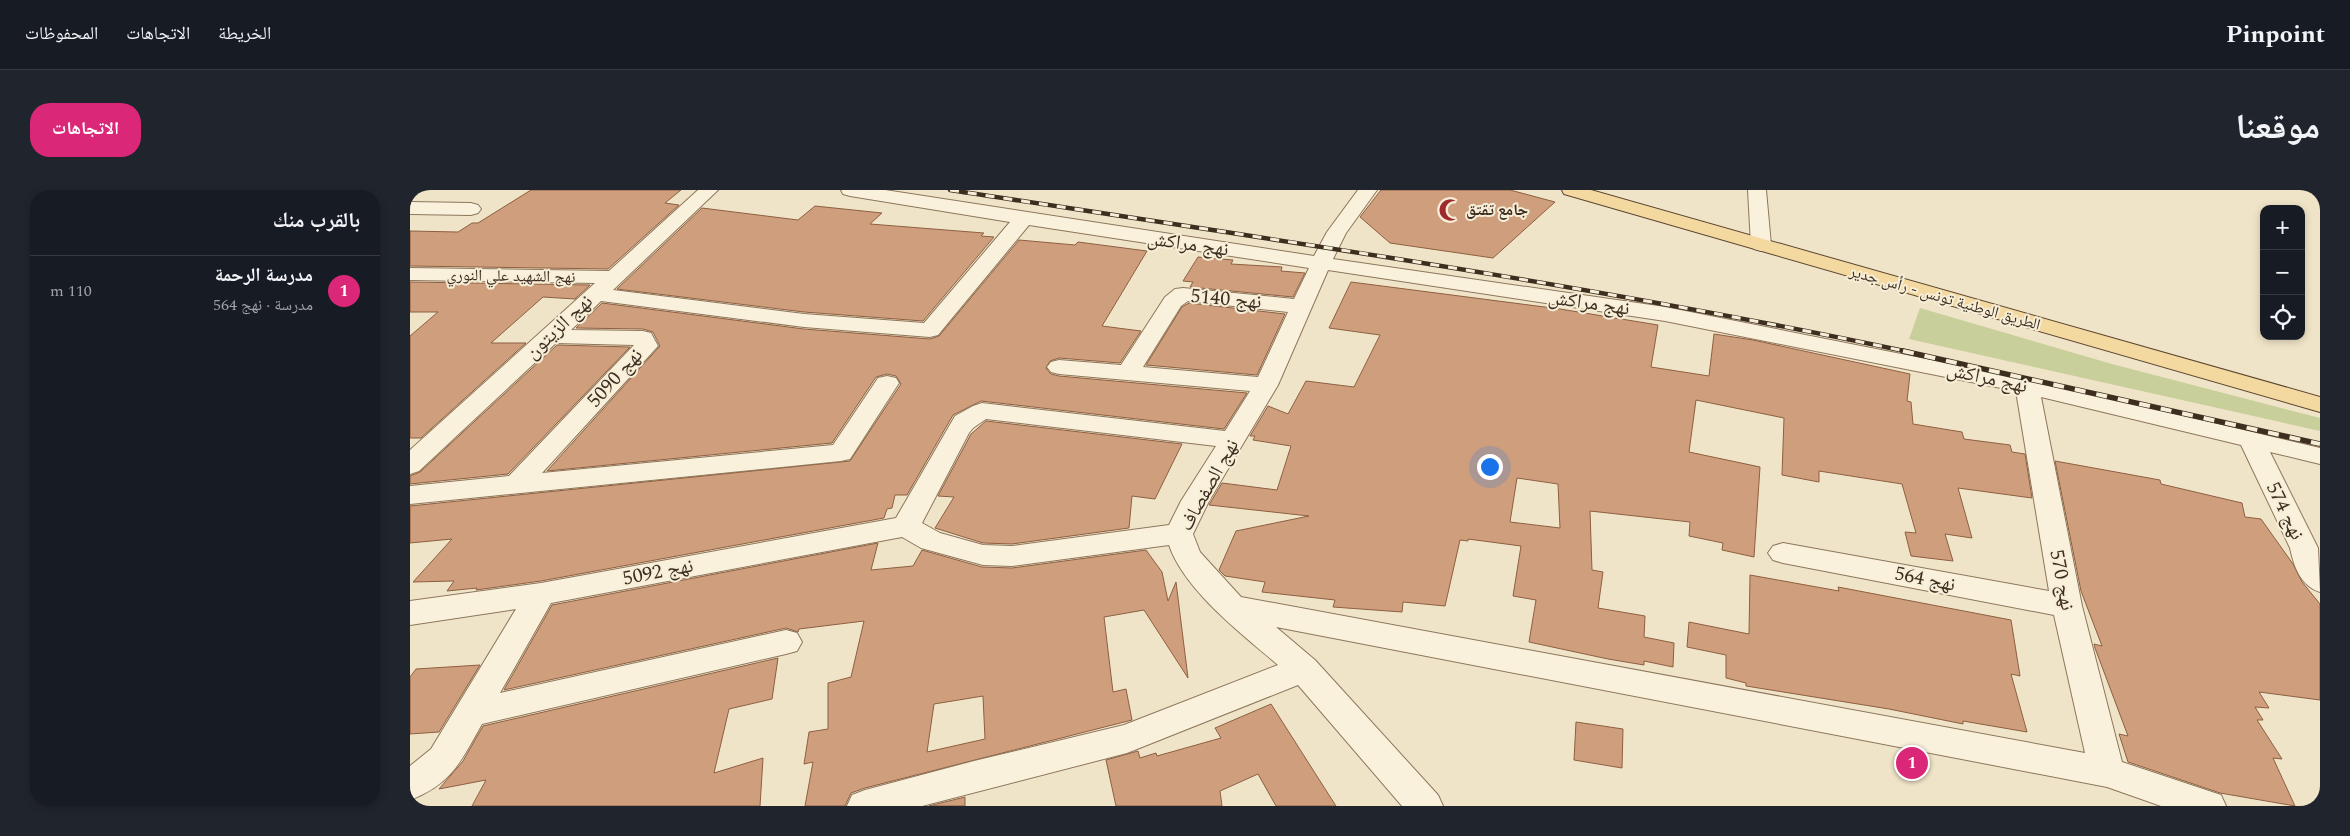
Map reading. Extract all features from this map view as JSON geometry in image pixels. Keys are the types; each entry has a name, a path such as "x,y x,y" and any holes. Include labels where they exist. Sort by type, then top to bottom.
{"main road":[{"name":"الطريق الوطنية تونس - رأس جدير","path":"1571,190 2320,405"}],"street":[{"name":"نهج الزيتون","path":"410,465 709,190"},
{"name":"نهج مراكش","path":"850,190 1023,219 1665,314 2027,386 2320,456"},
{"name":"نهج الصفصاف","path":"1368,190 1337,232 1320,263 1303,307 1266,385 1195,501 1179,534 1187,556 1232,607 1304,669 1425,806"},
{"path":"1757,190 1761,245"},
{"path":"410,208 471,209"},
{"path":"594,294 803,321 869,328 930,330 1023,219"},
{"name":"نهج الشهيد علي النوري","path":"410,274 613,278"},
{"name":"نهج 5140","path":"1129,371 1173,302 1183,294 1303,307"},
{"name":"نهج 5090","path":"517,484 646,346 643,338 551,336"},
{"path":"1059,367 1129,371 1266,385"},
{"path":"410,495 841,453 887,383"},
{"name":"نهج 570","path":"2027,386 2067,606 2107,772"},
{"path":"1179,534 1012,556 983,555 931,541 906,526 956,432 964,422 982,411 1232,440"},
{"name":"نهج 574","path":"2251,440 2304,548 2308,565 2320,581"},
{"name":"نهج 5092","path":"410,613 541,594 906,526"},
{"name":"نهج 564","path":"1784,554 2067,606"},
{"path":"410,784 430,772 443,760 541,594"},
{"path":"1232,607 2107,772 2208,806"},
{"path":"471,713 786,642"},
{"path":"865,806 974,776 1127,739 1304,669"}],"green space":[{"path":"1920,308 2112,364 2320,418 2320,431 1909,339"}],"building":[{"path":"531,190 681,190 665,203 679,205 608,269 410,266 410,231 458,232 472,223 478,223"},
{"path":"1381,190 1510,190 1555,202 1493,258 1390,243 1360,217"},
{"path":"815,206 882,213 870,224 984,233 981,236 994,237 923,321 804,312 617,289 702,208 798,220"},
{"path":"1019,240 1075,245 1078,242 1147,251 1102,326 1141,331 1120,363 1059,358 1050,361 1046,368 1051,374 1059,376 1247,393 1224,429 981,401 953,415 907,495 895,495 892,508 887,509 884,518 541,581 476,590 477,588 447,591 454,581 413,582 452,539 410,543 410,506 850,461 901,384 896,376 887,374 876,377 832,443 547,471 660,346 653,332 643,329 576,328 602,303 804,329 930,339 939,336"},
{"path":"1198,257 1233,260 1231,264 1282,267 1281,271 1305,273 1293,297 1190,287 1193,282 1183,281"},
{"path":"410,282 590,285 575,299 543,297 491,343 526,343 421,438 410,438 410,336 438,312 410,312"},
{"path":"1351,282 1560,309 1658,325 1651,367 1709,376 1714,334 1753,340 1910,374 1907,401 1911,402 1913,424 1962,432 1964,439 2010,445 2012,452 2025,454 2032,498 1958,488 1972,538 1945,534 1953,561 1911,556 1905,532 1916,533 1902,484 1819,471 1819,482 1782,475 1784,418 1696,400 1689,452 1760,467 1754,557 1722,550 1723,543 1689,536 1690,522 1590,511 1592,570 1603,572 1598,608 1645,616 1644,637 1674,643 1673,667 1644,661 1644,665 1608,659 1529,642 1536,600 1513,596 1521,546 1468,539 1468,541 1460,540 1445,606 1403,602 1402,612 1333,607 1335,600 1262,592 1265,582 1225,576 1219,570 1236,531 1309,516 1209,505 1222,483 1277,490 1291,446 1253,440 1255,436 1250,436 1268,406 1288,414 1306,381 1354,387 1380,335 1329,328","holes":["1517,478 1558,484 1560,528 1510,522"]},
{"path":"1189,303 1285,314 1257,375 1146,365 1182,307"},
{"path":"557,345 630,347 508,474 410,484 410,476 420,472"},
{"path":"986,421 1182,444 1155,499 1132,496 1129,528 1012,544 983,543 935,528 954,497 938,496 971,434"},
{"path":"2055,461 2160,480 2161,484 2242,503 2245,517 2261,519 2293,564 2302,582 2320,604 2320,700 2259,692 2269,708 2255,707 2263,720 2257,720 2282,759 2273,758 2295,806 2220,793 2128,762 2119,734 2128,736 2095,648 2094,644 2102,646 2081,591"},
{"path":"878,543 871,570 913,566 922,550 982,567 1012,568 1146,550 1162,572 1168,601 1176,582 1188,678 1144,610 1104,617 1113,692 1126,689 1132,720 865,788 851,793 845,806 805,806 813,762 804,764 809,732 828,729 828,683 851,677 864,621 799,629 798,632 786,628 504,690 552,605","holes":["983,696 985,739 927,752 934,704"]},
{"path":"1750,575 1839,591 1838,587 2011,620 2020,676 2011,674 2027,732 1963,721 1963,724 1889,709 1746,686 1746,683 1726,678 1726,655 1687,647 1689,622 1749,634"},
{"path":"778,658 772,699 729,709 714,773 763,758 760,806 472,806 486,780 439,789 463,761 483,726"},
{"path":"480,665 439,732 410,734 410,677 416,669"},
{"path":"1271,704 1336,806 1276,806 1258,774 1220,791 1222,806 1116,806 1106,760 1138,751 1140,758 1156,753 1157,756 1221,738 1215,728"},
{"path":"1576,722 1623,729 1622,768 1574,760"},
{"path":"965,797 965,806 929,806"}],"railway":[{"path":"950,190 1551,284 1670,305 1909,352"},
{"path":"1903,351 2320,444"}],"place":[{"name":"جامع تقتق","path":"1450,210"},
{"name":"مدرسة الرحمة","path":"1912,763"}]}
